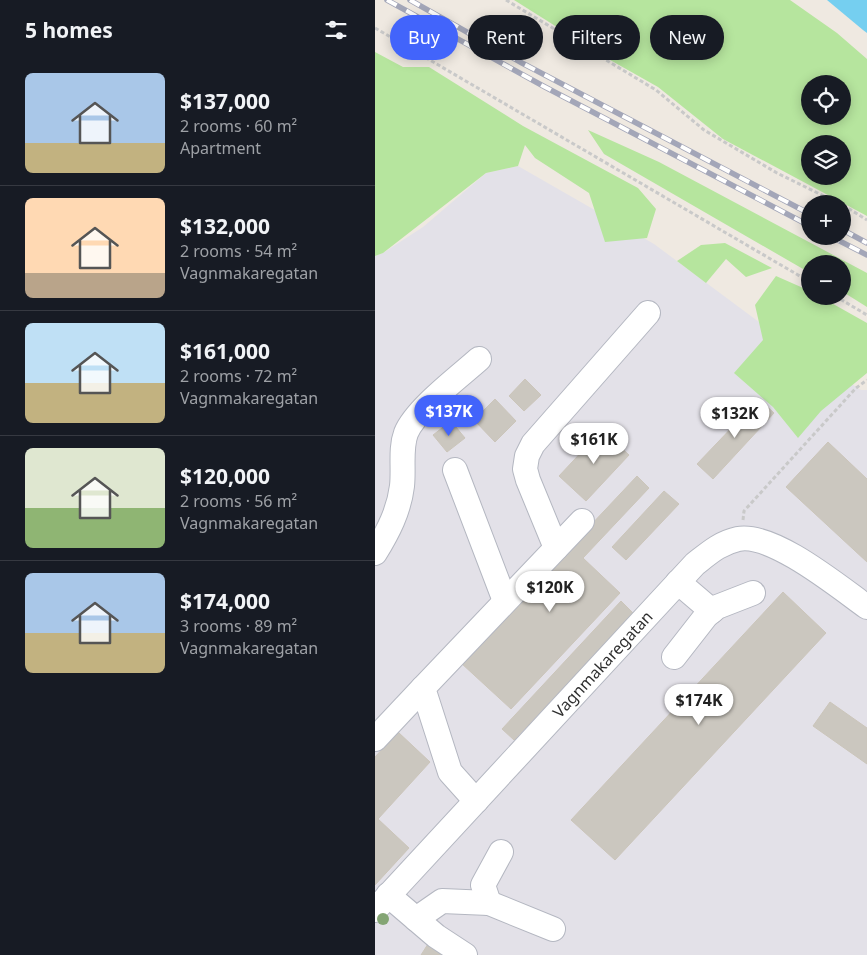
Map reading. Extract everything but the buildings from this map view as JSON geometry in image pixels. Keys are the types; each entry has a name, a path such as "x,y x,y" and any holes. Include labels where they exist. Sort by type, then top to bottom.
{"street":[{"path":"556,548 528,480 525,469 527,456 541,432 648,313"},
{"path":"377,547 395,517 399,502 402,488 403,448 407,432 421,412 479,359"},
{"path":"455,470 505,601"},
{"path":"377,734 582,521"},
{"name":"Vagnmakaregatan","path":"382,903 678,582 695,564 721,544 740,539 755,539 774,545 867,608"},
{"path":"678,582 712,611"},
{"path":"674,657 712,611 717,607 753,593"},
{"path":"423,688 450,772 476,801"},
{"path":"489,903 483,886 501,852"},
{"path":"416,919 442,901 489,903 553,929"},
{"path":"382,903 416,919 436,936 465,955"}],"path":[{"path":"506,0 656,90 704,130 777,173 821,195"},
{"path":"375,28 801,277"},
{"path":"851,211 867,220"},
{"path":"851,305 867,314"},
{"path":"753,502 856,388 867,380"}],"shaded area":[{"path":"518,166 654,244 786,342 861,390 867,390 867,955 375,955 375,256 383,253 423,227 486,173"}],"green space":[{"path":"514,0 790,0 837,33 867,59 867,216 851,207 851,195 828,195 809,185 851,185 851,135 801,135 801,181 723,139 658,87 610,60 640,60 640,15 553,15 553,25 543,18 543,15 538,15"},
{"path":"375,52 403,67 429,67 523,126 638,188 656,209 647,238 605,242 589,193 535,158 525,145 518,166 486,173 383,253 375,256"},
{"path":"588,130 659,162 801,238 801,245 815,245 833,255 801,255 801,268 604,154"},
{"path":"725,243 772,268 746,277 726,259 706,283 677,261 701,245"},
{"path":"851,264 867,273 867,307 851,297"},
{"path":"776,276 801,287 801,305 835,305 867,323 867,373 821,411 798,438 773,407 734,373 763,340 755,305"}],"water":[{"path":"827,0 867,0 867,33 863,30"}],"railway":[{"path":"387,0 545,87 801,221"},
{"path":"410,0 522,63 801,209"},
{"path":"851,234 867,243"},
{"path":"848,245 867,255"}]}
